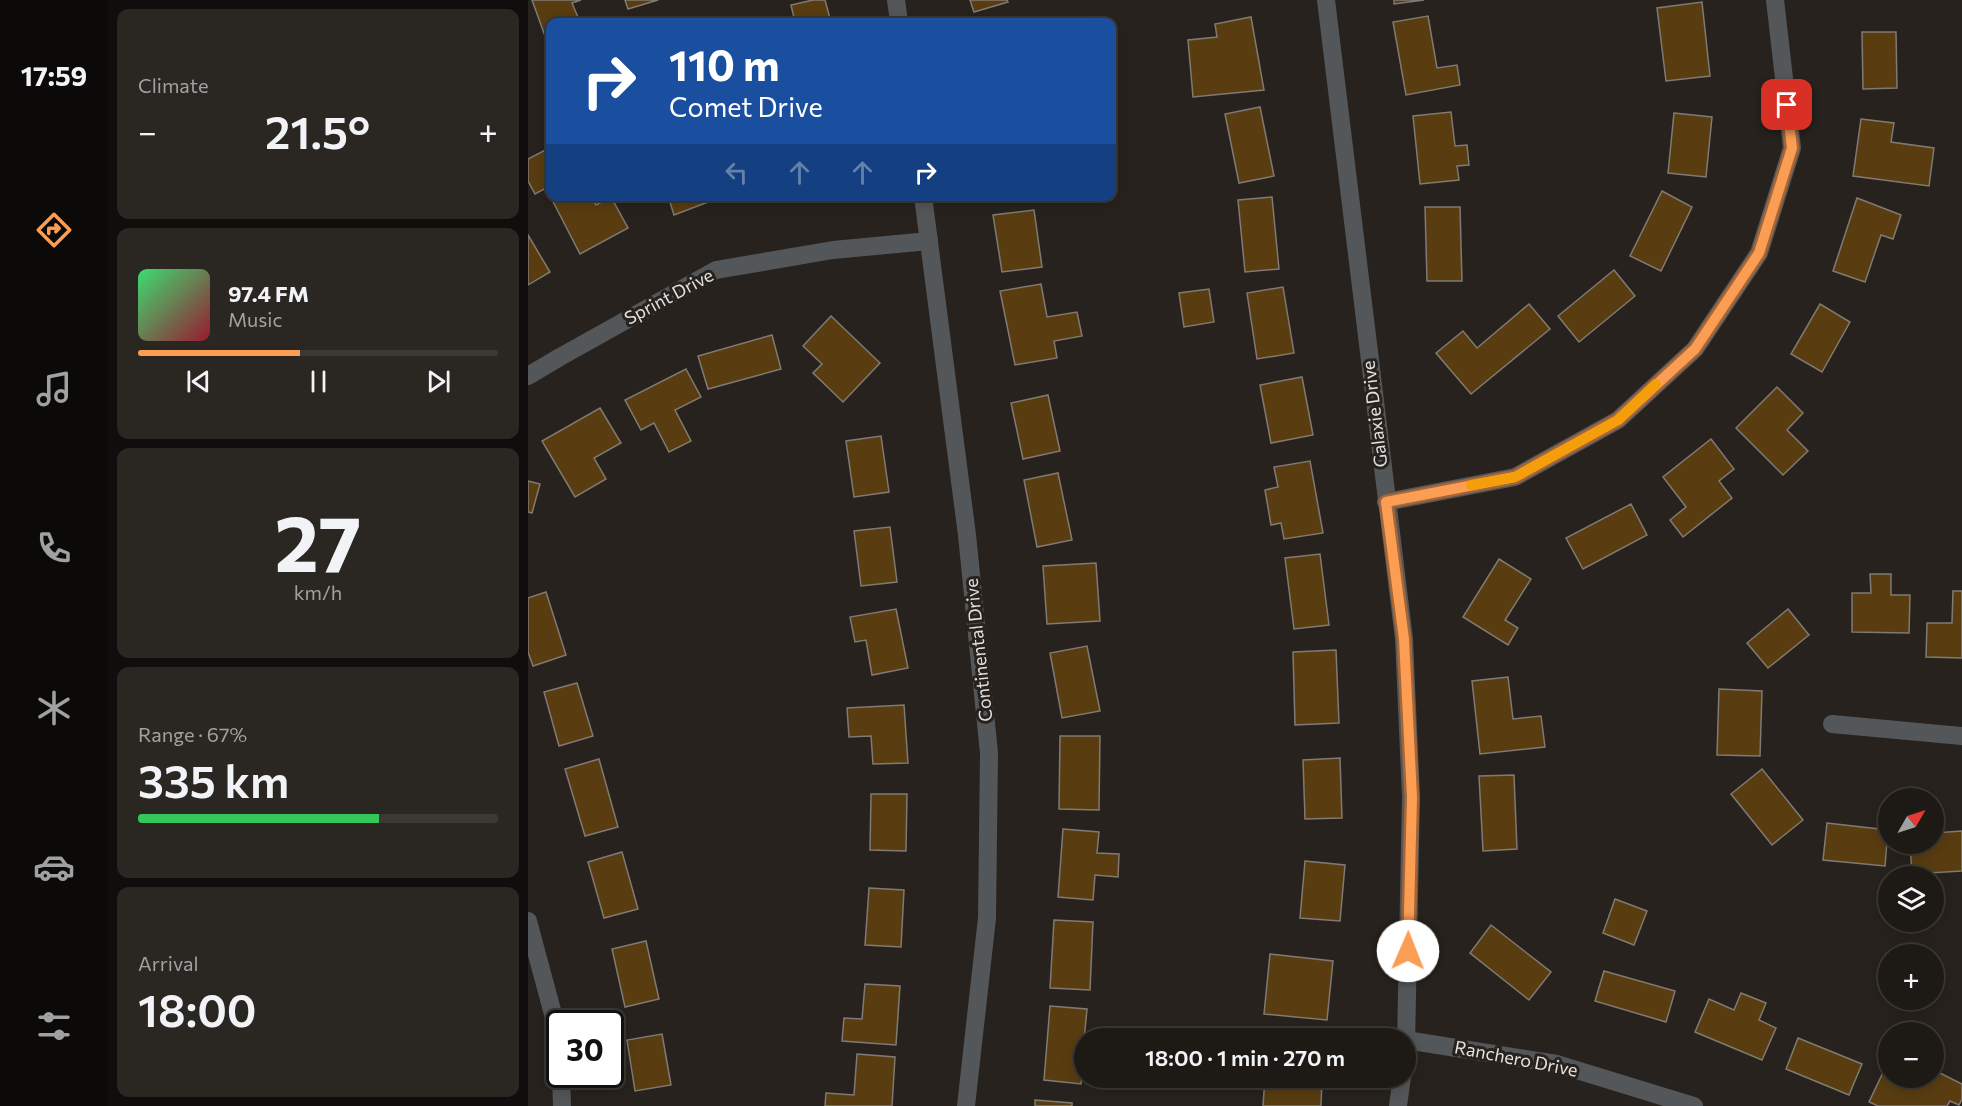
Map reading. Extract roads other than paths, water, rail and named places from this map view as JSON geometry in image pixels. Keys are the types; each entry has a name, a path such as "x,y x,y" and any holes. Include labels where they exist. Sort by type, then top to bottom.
{"street":[{"path":"896,0 898,18"},
{"name":"Galaxie Drive","path":"1326,0 1404,639 1412,797 1406,1028"},
{"path":"1386,502 1515,477 1618,420 1695,349 1759,253 1792,148 1774,0"},
{"name":"Continental Drive","path":"924,201 968,535 988,753 987,918 966,1106"},
{"name":"Sprint Drive","path":"528,376 716,270 833,250 929,241"},
{"path":"1832,724 1962,736"},
{"path":"528,921 552,1010"},
{"name":"Ranchero Drive","path":"1416,1042 1557,1064 1694,1106"},
{"path":"561,1088 562,1106"},
{"path":"1398,1106 1400,1088"}]}
